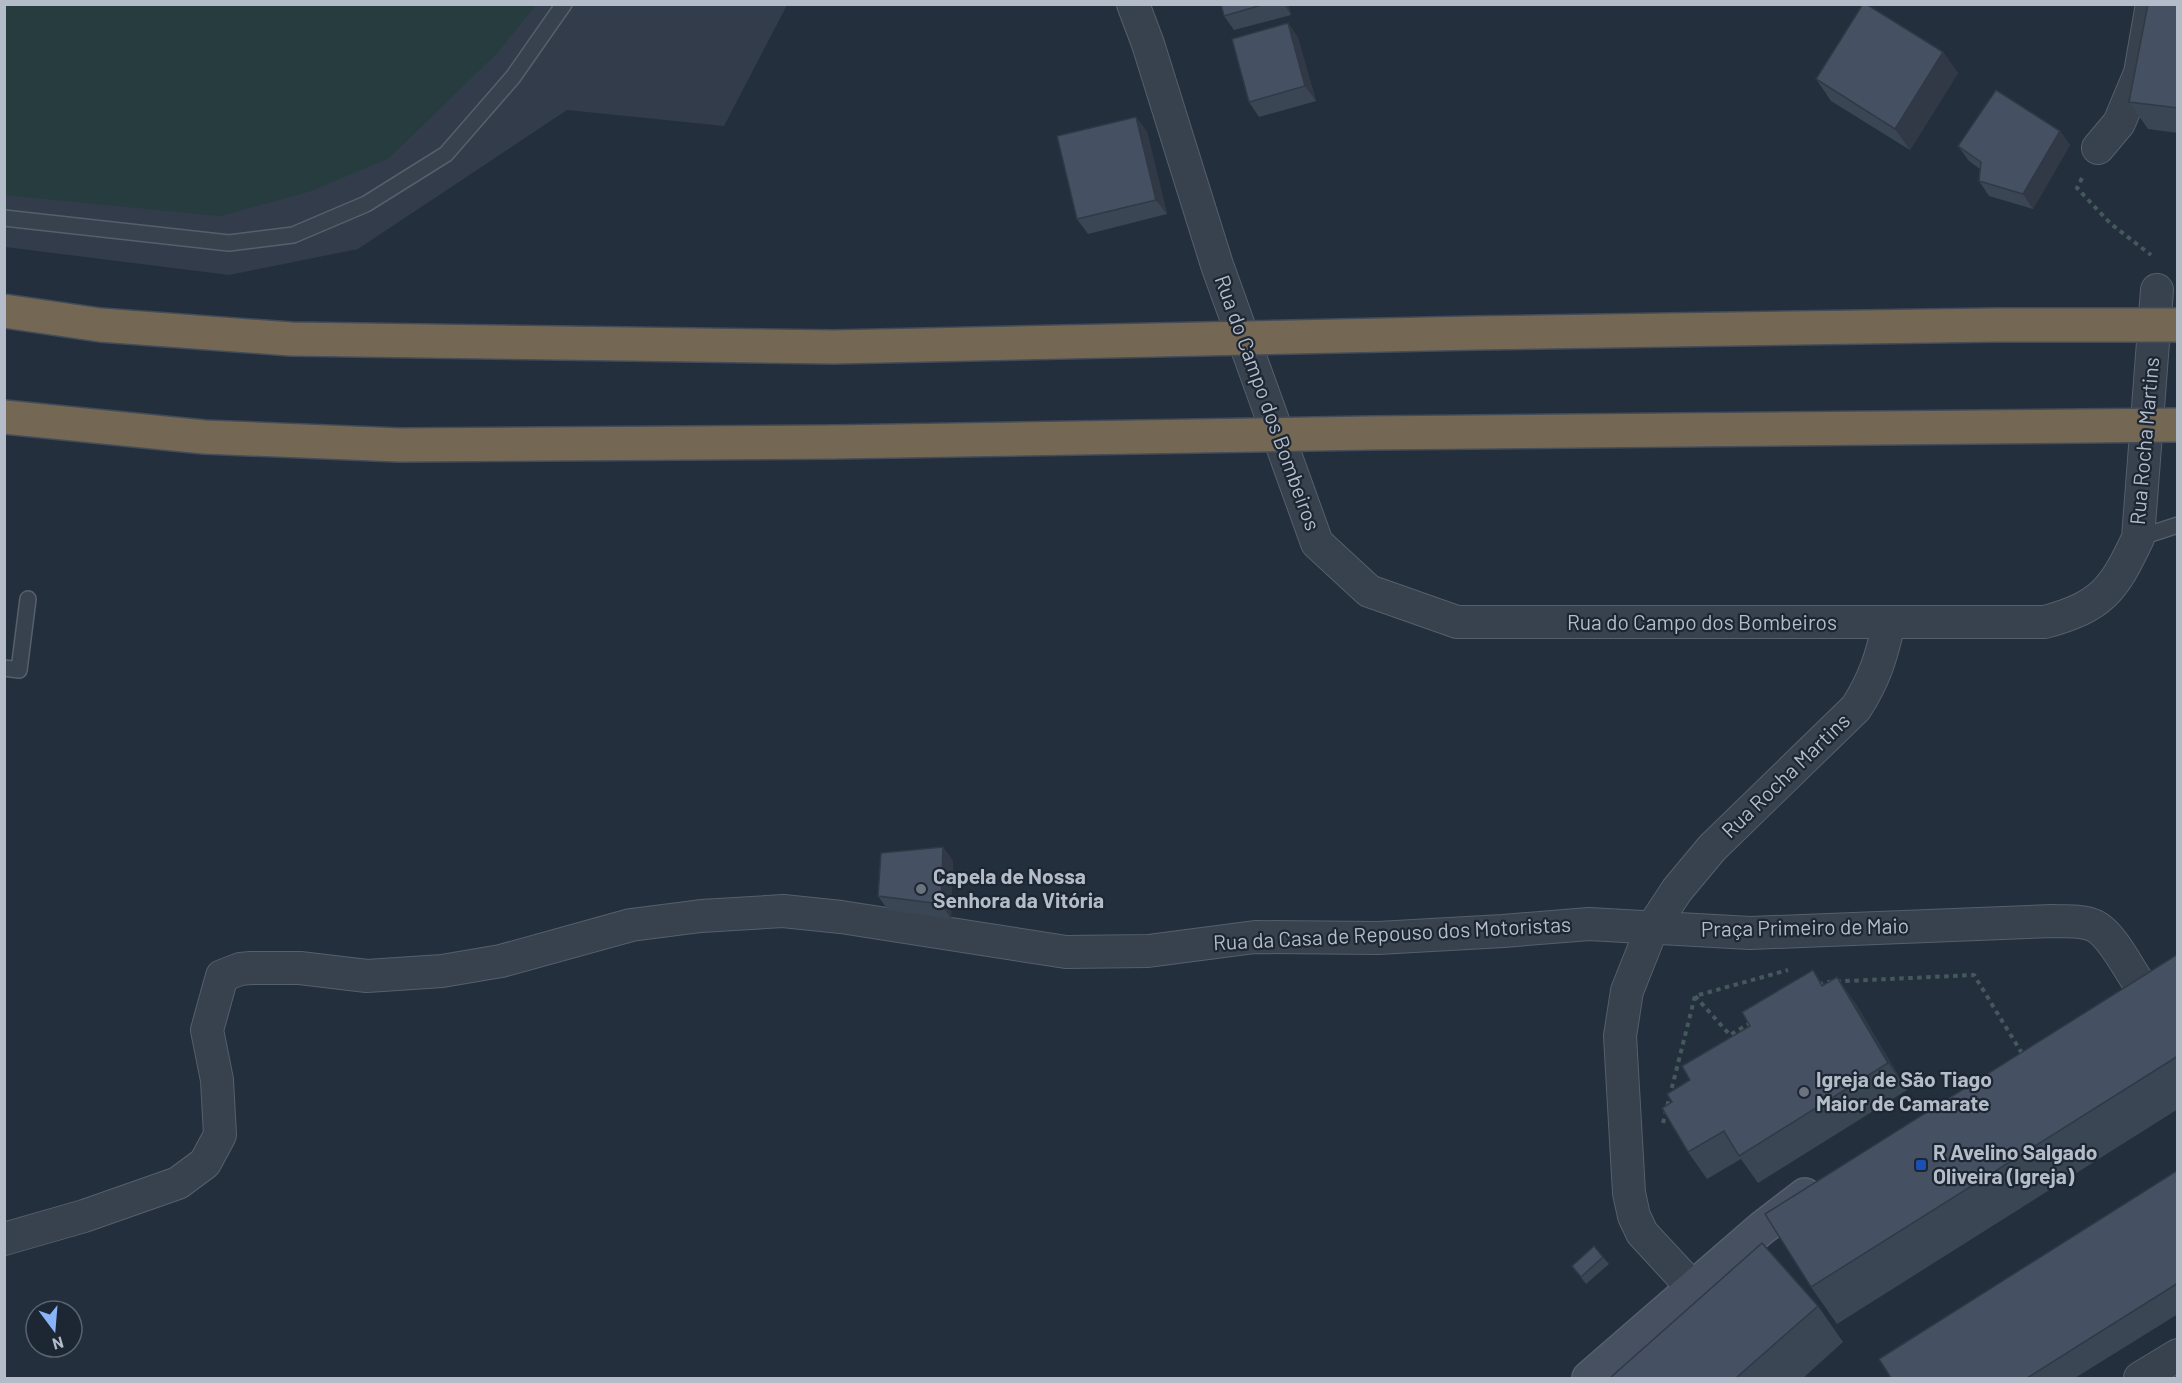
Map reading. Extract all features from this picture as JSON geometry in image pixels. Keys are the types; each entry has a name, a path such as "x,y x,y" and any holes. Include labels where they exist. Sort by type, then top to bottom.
{"highway":[{"path":"4,311 100,325 291,339 834,347 1463,333 2178,325"},
{"path":"4,417 204,437 399,445 834,442 1346,433 2178,424"}],"street":[{"name":"Rua do Campo dos Bombeiros","path":"1133,4 1148,44 1217,265 1317,543 1370,591 1457,622 1889,623"},
{"path":"2098,148 2119,123 2140,73 2152,4"},
{"name":"Rua Rocha Martins","path":"1652,928 1677,890 1712,848 1856,708 1872,682 1881,660 1889,623 2044,622 2075,614 2102,596 2121,575 2138,538 2157,290"},
{"name":"Rua da Casa de Repouso dos Motoristas","path":"4,1239 84,1216 178,1183 205,1163 220,1135 217,1080 207,1030 222,976 240,969 300,968 368,976 442,971 501,961 631,925 701,916 783,910 1066,952 1148,951 1255,937 1378,938 1589,924 1652,928"},
{"name":"Praça Primeiro de Maio","path":"1652,928 1750,933 2053,921 2077,922 2094,926 2108,937 2138,982"},
{"path":"1652,928 1627,991 1620,1036 1629,1193 1634,1216 1642,1233 1692,1287"},
{"path":"2109,1000 2168,963"},
{"path":"1589,1378 1762,1228 1826,1181"},
{"path":"2140,1378 2178,1355"}],"lane":[{"path":"4,218 229,243 293,235 366,204 446,154 513,76 564,4"},
{"path":"2138,538 2178,525"},
{"path":"4,668 20,670 28,599"}],"path":[{"path":"2098,148 2076,188 2111,224 2154,257 2157,290"},
{"path":"1815,987 1825,982 1974,975 2023,1055"},
{"path":"1695,996 1740,984"},
{"path":"1695,996 1730,1035 1758,1019"},
{"path":"1662,1125 1695,996"}],"shaded area":[{"path":"5,5 787,5 724,126 567,110 358,249 229,275 5,247"}],"green space":[{"path":"4,5 536,5 497,53 389,158 311,191 220,216 5,195"}],"building":[{"path":"1221,4 1265,4 1224,16"},
{"path":"1863,4 1943,52 1895,129 1816,79"},
{"path":"2148,4 2178,4 2178,108 2129,102"},
{"path":"1288,23 1305,86 1249,102 1232,39"},
{"path":"1996,90 2060,131 2023,194 1979,181 1981,162 1958,146"},
{"path":"1136,117 1156,200 1077,219 1057,136"},
{"path":"943,847 941,904 878,896 881,853"},
{"path":"2178,954 2178,1056 1811,1287 1765,1214"},
{"name":"Igreja de São Tiago Maior de Camarate","path":"1813,970 1822,986 1837,977 1888,1063 1739,1156 1724,1131 1688,1152 1662,1108 1672,1102 1667,1094 1690,1080 1682,1066 1750,1026 1742,1012"},
{"path":"2178,1170 2178,1283 2027,1378 1891,1378 1879,1359"},
{"path":"1762,1243 1818,1306 1736,1378 1610,1378"},
{"path":"1594,1246 1603,1257 1581,1277 1572,1266"}],"place":[{"name":"Capela de Nossa Senhora da Vitória","path":"921,889"},
{"name":"Igreja de São Tiago Maior de Camarate","path":"1804,1092"},
{"name":"R Avelino Salgado Oliveira (Igreja)","path":"1921,1165"}]}
